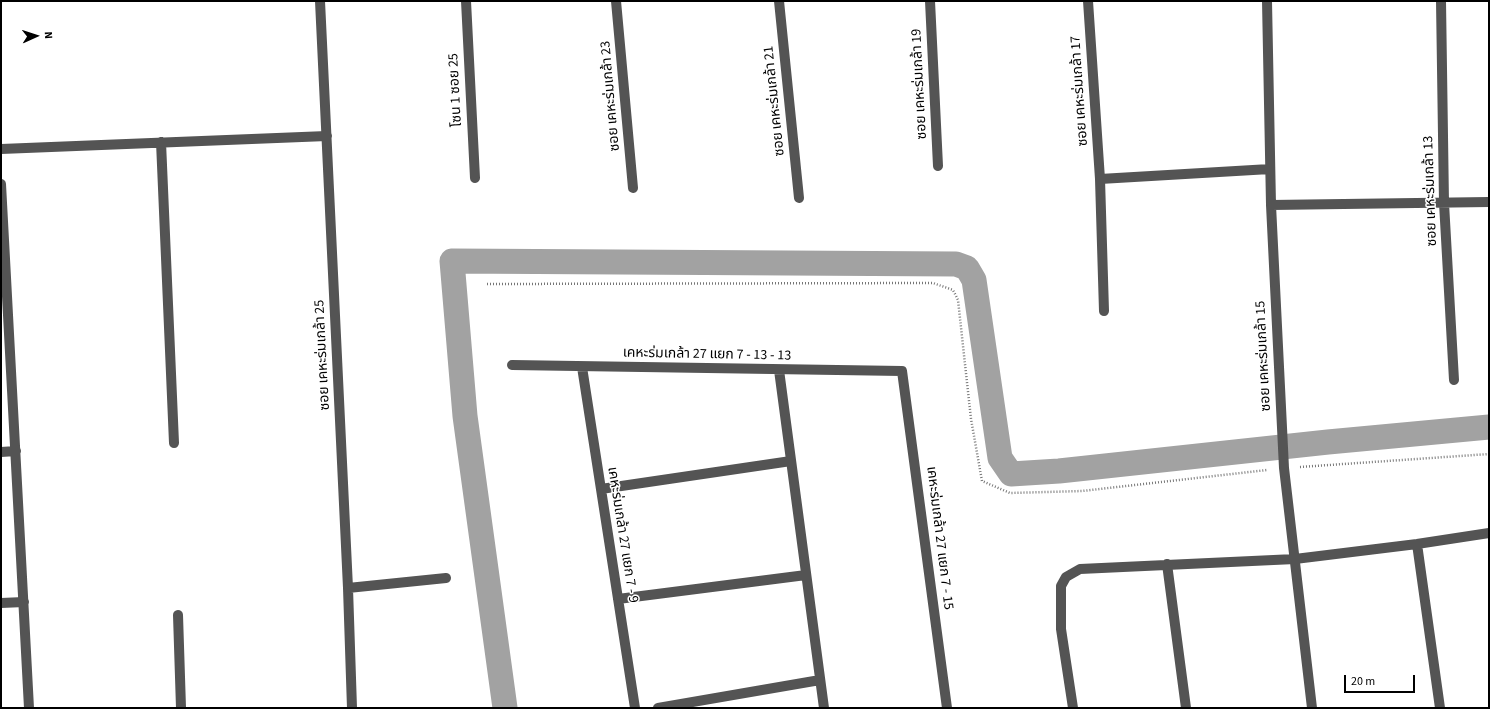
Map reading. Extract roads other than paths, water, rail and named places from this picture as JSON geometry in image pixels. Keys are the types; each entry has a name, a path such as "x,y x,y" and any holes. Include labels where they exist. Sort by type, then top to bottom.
{"street":[{"name":"ซอย เคหะร่มเกล้า 25","path":"320,1 348,588 352,708"},
{"name":"โซน 1 ซอย 25","path":"466,1 475,178"},
{"name":"ซอย เคหะร่มเกล้า 23","path":"616,1 634,188"},
{"name":"ซอย เคหะร่มเกล้า 21","path":"779,1 799,198"},
{"name":"ซอย เคหะร่มเกล้า 19","path":"930,1 938,166"},
{"name":"ซอย เคหะร่มเกล้า 17","path":"1088,1 1100,179 1104,311"},
{"name":"ซอย เคหะร่มเกล้า 15","path":"1267,1 1271,205 1284,464 1312,708"},
{"name":"ซอย เคหะร่มเกล้า 13","path":"1441,1 1444,203 1454,380"},
{"path":"1,149 327,136"},
{"path":"161,142 174,443"},
{"path":"1100,179 1270,169"},
{"path":"1,184 4,300 16,451 29,708"},
{"path":"1271,205 1489,202"},
{"name":"เคหะร่มเกล้า 27 แยก 7 - 13 - 13","path":"512,365 902,371"},
{"name":"เคหะร่มเกล้า 27 แยก 7 - 9","path":"582,367 635,708"},
{"path":"779,370 824,708"},
{"name":"เคหะร่มเกล้า 27 แยก 7 - 15","path":"902,371 948,708"},
{"path":"1,452 16,451"},
{"path":"601,489 791,460"},
{"path":"1073,708 1061,629 1061,586 1066,577 1080,568 1295,559 1417,544 1489,533"},
{"path":"1417,544 1440,708"},
{"path":"1167,564 1186,708"},
{"path":"618,599 806,575"},
{"path":"348,588 446,578"},
{"path":"1,603 24,602"},
{"path":"178,615 181,708"},
{"path":"658,708 820,680"}],"waterway":[{"path":"505,708 465,416 452,261 956,264 967,268 974,280 1000,458 1011,474 1059,471 1328,442 1489,427"}]}
